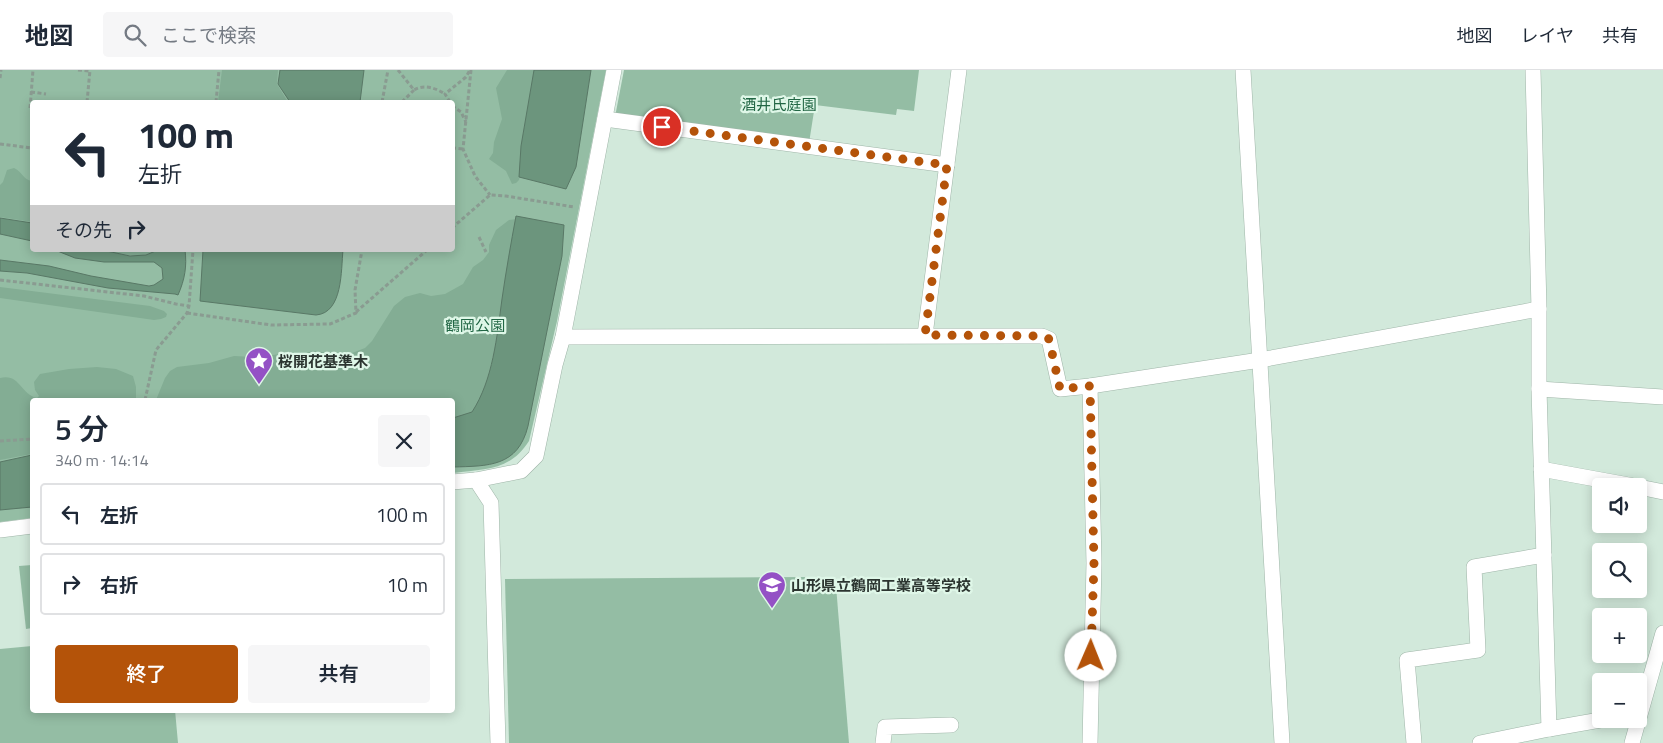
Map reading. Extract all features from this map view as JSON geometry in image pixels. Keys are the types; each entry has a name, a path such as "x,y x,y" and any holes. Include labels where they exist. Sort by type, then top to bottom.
{"street":[{"path":"455,482 476,480 521,471 536,456 555,365 563,337 614,70"},
{"path":"925,335 959,70"},
{"path":"1243,70 1282,743"},
{"path":"1533,70 1539,309 1539,389 1549,728"},
{"path":"605,119 947,165"},
{"path":"563,337 1042,336 1049,339 1060,389 1260,360 1539,309"},
{"path":"1090,386 1094,563 1090,743"},
{"path":"1539,389 1663,397"},
{"path":"1541,469 1592,478"},
{"path":"476,480 491,502 498,743"},
{"path":"1647,489 1663,492"},
{"path":"0,530 30,526"},
{"path":"1414,743 1407,660 1478,650 1474,567 1544,555"},
{"path":"1647,689 1663,633"},
{"path":"1480,743 1549,728 1592,721"},
{"path":"883,743 885,727 951,725"},
{"path":"1632,743 1636,728"}],"path":[{"path":"0,78 1,70"},
{"path":"30,100 33,70"},
{"path":"78,70 90,71 87,100"},
{"path":"216,100 219,70"},
{"path":"382,100 388,70"},
{"path":"398,70 414,90"},
{"path":"445,94 466,77 471,70"},
{"path":"471,70 463,148 475,176 490,195"},
{"path":"404,100 418,88 436,88 445,94 449,100"},
{"path":"31,92 46,94"},
{"path":"455,108 461,112 466,122"},
{"path":"0,144 30,148"},
{"path":"455,148 463,148"},
{"path":"455,225 490,195 571,206"},
{"path":"479,237 486,252"},
{"path":"145,398 156,350 187,313 193,252"},
{"path":"356,312 355,290 362,252"},
{"path":"187,313 271,325 330,324 356,312 425,252"},
{"path":"0,280 144,296 189,306"},
{"path":"0,441 30,439"}],"green space":[{"name":"鶴岡公園","path":"0,70 606,70 557,321 529,441 514,458 496,467 455,473 455,398 30,398 30,518 0,522"},
{"path":"222,70 278,70 277,84 287,100 218,100"},
{"path":"507,70 535,70 519,180 512,184 506,171 489,159 493,153 494,142 502,119 496,88"},
{"name":"酒井氏庭園","path":"624,70 919,70 914,111 897,109 896,115 815,105 809,143 615,117"},
{"path":"14,168 30,180 30,222 0,217 0,185 7,170"},
{"path":"517,219 494,352 479,400 467,416 455,417 455,398 157,398 165,378 170,371 177,367 209,363 234,356 254,357 291,353 301,354 313,351 347,355 365,348 372,341 394,306 405,297 420,293 431,296 445,294 463,284 473,267 483,260 489,252 489,245 496,230 509,220"},
{"path":"112,252 153,252 144,255"},
{"path":"0,287 150,306 167,314 166,317 154,320 0,298"},
{"path":"97,367 116,369 133,376 136,398 37,398 39,396 35,390 34,382 40,374"},
{"path":"0,378 12,378 31,396 37,398 30,398 30,454 0,460"},
{"path":"30,565 30,628 26,629 19,566"},
{"path":"811,577 836,586 849,743 509,743 505,579"},
{"path":"30,646 30,713 175,713 178,743 0,743 0,649"}],"shaded area":[{"path":"280,70 364,70 360,100 289,100 278,84"},
{"path":"534,70 591,70 576,167 566,189 519,177 521,146"},
{"path":"516,216 564,225 562,256 528,426 523,439 517,450 500,462 478,466 455,467 455,417 472,412 485,386 496,343"},
{"path":"0,218 30,223 30,241 0,234"},
{"path":"60,252 111,252 130,256 146,255 153,252 185,252 186,267 178,295 108,288 27,273 0,271 0,260 49,266 91,276 149,286 163,279 162,268 154,262 104,262 75,258"},
{"path":"203,252 343,252 339,289 336,299 325,312 316,315 200,301"},
{"path":"30,455 30,507 0,510 0,462"}],"place":[{"name":"桜開花基準木","path":"259,385"},
{"name":"山形県立鶴岡工業高等学校","path":"772,609"}],"route":[{"path":"662,127 947,165 925,335 1042,336 1049,339 1060,389 1090,386 1094,563 1091,656"}]}
